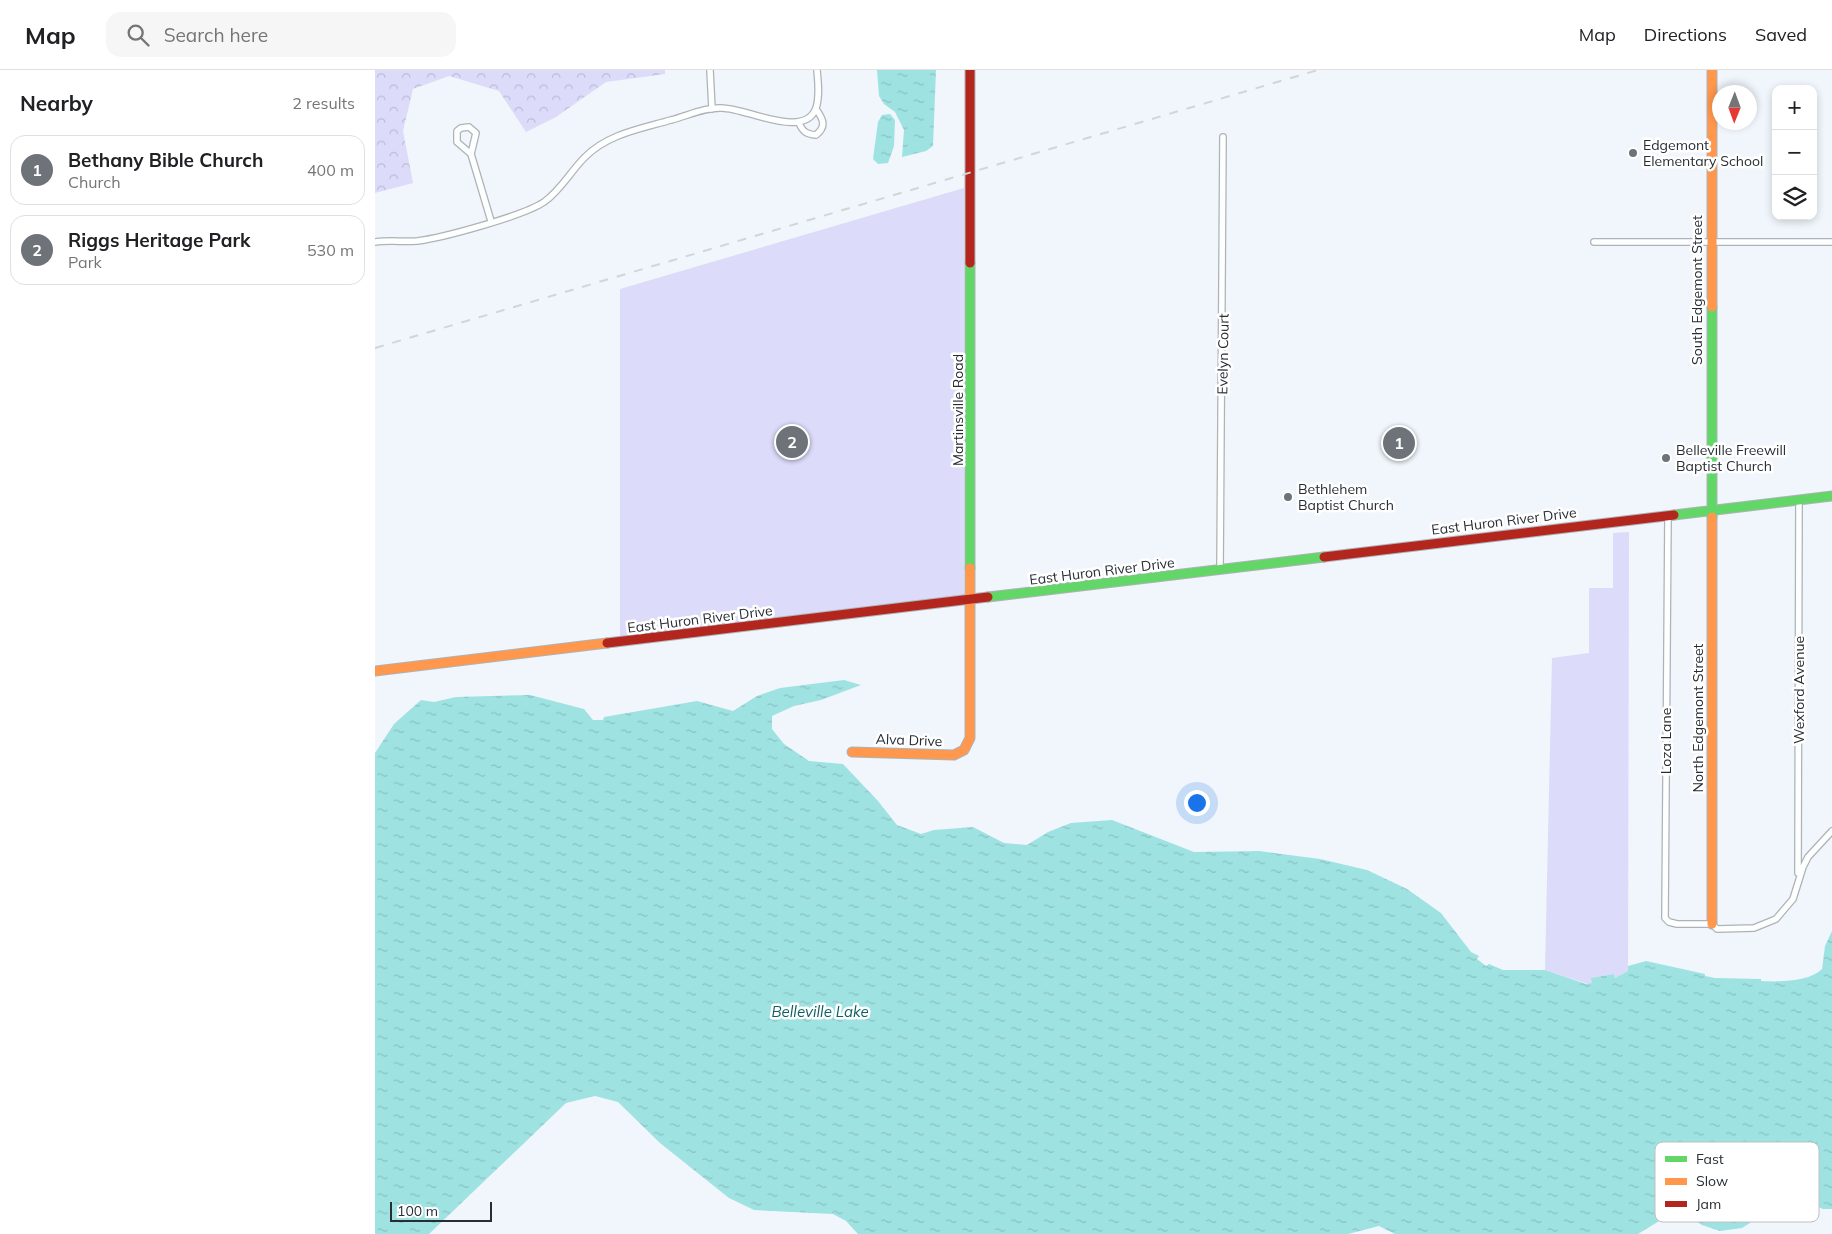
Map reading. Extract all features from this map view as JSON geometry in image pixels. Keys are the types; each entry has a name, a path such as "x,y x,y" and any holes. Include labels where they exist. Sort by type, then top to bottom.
{"street":[{"path":"710,70 712,109"},
{"path":"799,123 803,131 816,135 824,126 816,109 817,70"},
{"name":"Martinsville Road","path":"965,750 970,738 968,635 970,601 970,70"},
{"name":"South Edgemont Street","path":"1711,511 1712,70"},
{"path":"375,242 432,239 491,221 543,202 561,187 584,158 598,146 618,135 712,109 730,108 780,121 799,123 807,119 816,109"},
{"path":"471,154 457,142 457,131 461,128 469,127 476,133 471,154 491,221"},
{"name":"Evelyn Court","path":"1220,570 1223,137"},
{"path":"1594,242 1832,242"},
{"name":"East Huron River Drive","path":"375,671 1832,496"},
{"name":"Wexford Avenue","path":"1798,880 1799,500"},
{"name":"North Edgemont Street","path":"1711,511 1711,924"},
{"name":"Loza Lane","path":"1668,516 1665,916 1672,923 1711,924 1717,928 1748,928 1771,922 1790,904 1798,880"},
{"name":"Alva Drive","path":"852,752 954,755 965,750"},
{"path":"1798,880 1808,857 1832,832"}],"green space":[{"path":"375,70 665,70 665,74 606,82 556,117 526,132 499,91 449,76 413,89 403,131 413,183 375,193"},
{"path":"964,188 964,595 620,636 620,289"},
{"path":"1629,532 1628,971 1615,978 1614,974 1592,978 1592,983 1588,984 1545,970 1552,658 1589,653 1589,588 1613,588 1613,533"}],"water":[{"path":"877,70 936,70 933,146 926,151 902,157 904,130 895,112 884,104 879,96"},
{"path":"890,114 895,120 894,146 888,163 878,164 873,159 878,122 882,115"},
{"name":"Belleville Lake","path":"844,680 861,685 821,700 794,706 772,716 772,729 784,744 809,761 843,764 878,801 897,825 921,834 934,830 973,827 1004,843 1027,845 1048,832 1071,823 1112,820 1194,852 1259,851 1320,859 1367,870 1407,889 1441,913 1471,952 1479,956 1477,959 1486,966 1489,964 1503,970 1545,970 1586,984 1592,983 1591,978 1614,974 1615,978 1628,971 1628,966 1646,961 1715,978 1761,979 1761,981 1801,979 1822,969 1825,946 1832,931 1832,1209 1819,1207 1819,1142 1655,1142 1655,1222 1658,1222 1638,1234 1395,1234 1379,1226 1348,1234 858,1234 846,1221 833,1214 754,1210 729,1198 660,1143 618,1102 595,1096 566,1103 429,1234 375,1234 375,753 394,724 421,700 434,702 456,697 530,695 584,709 593,720 603,720 604,717 697,701 733,711 757,696 780,688"},
{"name":"Belleville Lake","path":"1697,1222 1751,1222 1742,1228 1720,1231"}],"railway":[{"path":"375,348 1318,70"}],"traffic: fast":[{"path":"970,263 970,568"},
{"path":"1712,307 1712,517"},
{"path":"1674,515 1832,496"},
{"path":"988,597 1324,557"}],"traffic: slow":[{"path":"1712,70 1712,307"},
{"path":"1712,517 1712,924"},
{"path":"852,752 954,755 964,750 970,738 970,568"},
{"path":"375,671 607,643"}],"traffic: jam":[{"path":"970,70 970,263"},
{"path":"1324,557 1674,515"},
{"path":"607,643 988,597"}],"place":[{"name":"Edgemont Elementary School","path":"1633,153"},
{"name":"Riggs Heritage Park","path":"792,442"},
{"name":"Bethany Bible Church","path":"1399,443"},
{"name":"Belleville Freewill Baptist Church","path":"1666,458"},
{"name":"Bethlehem Baptist Church","path":"1288,497"}]}
